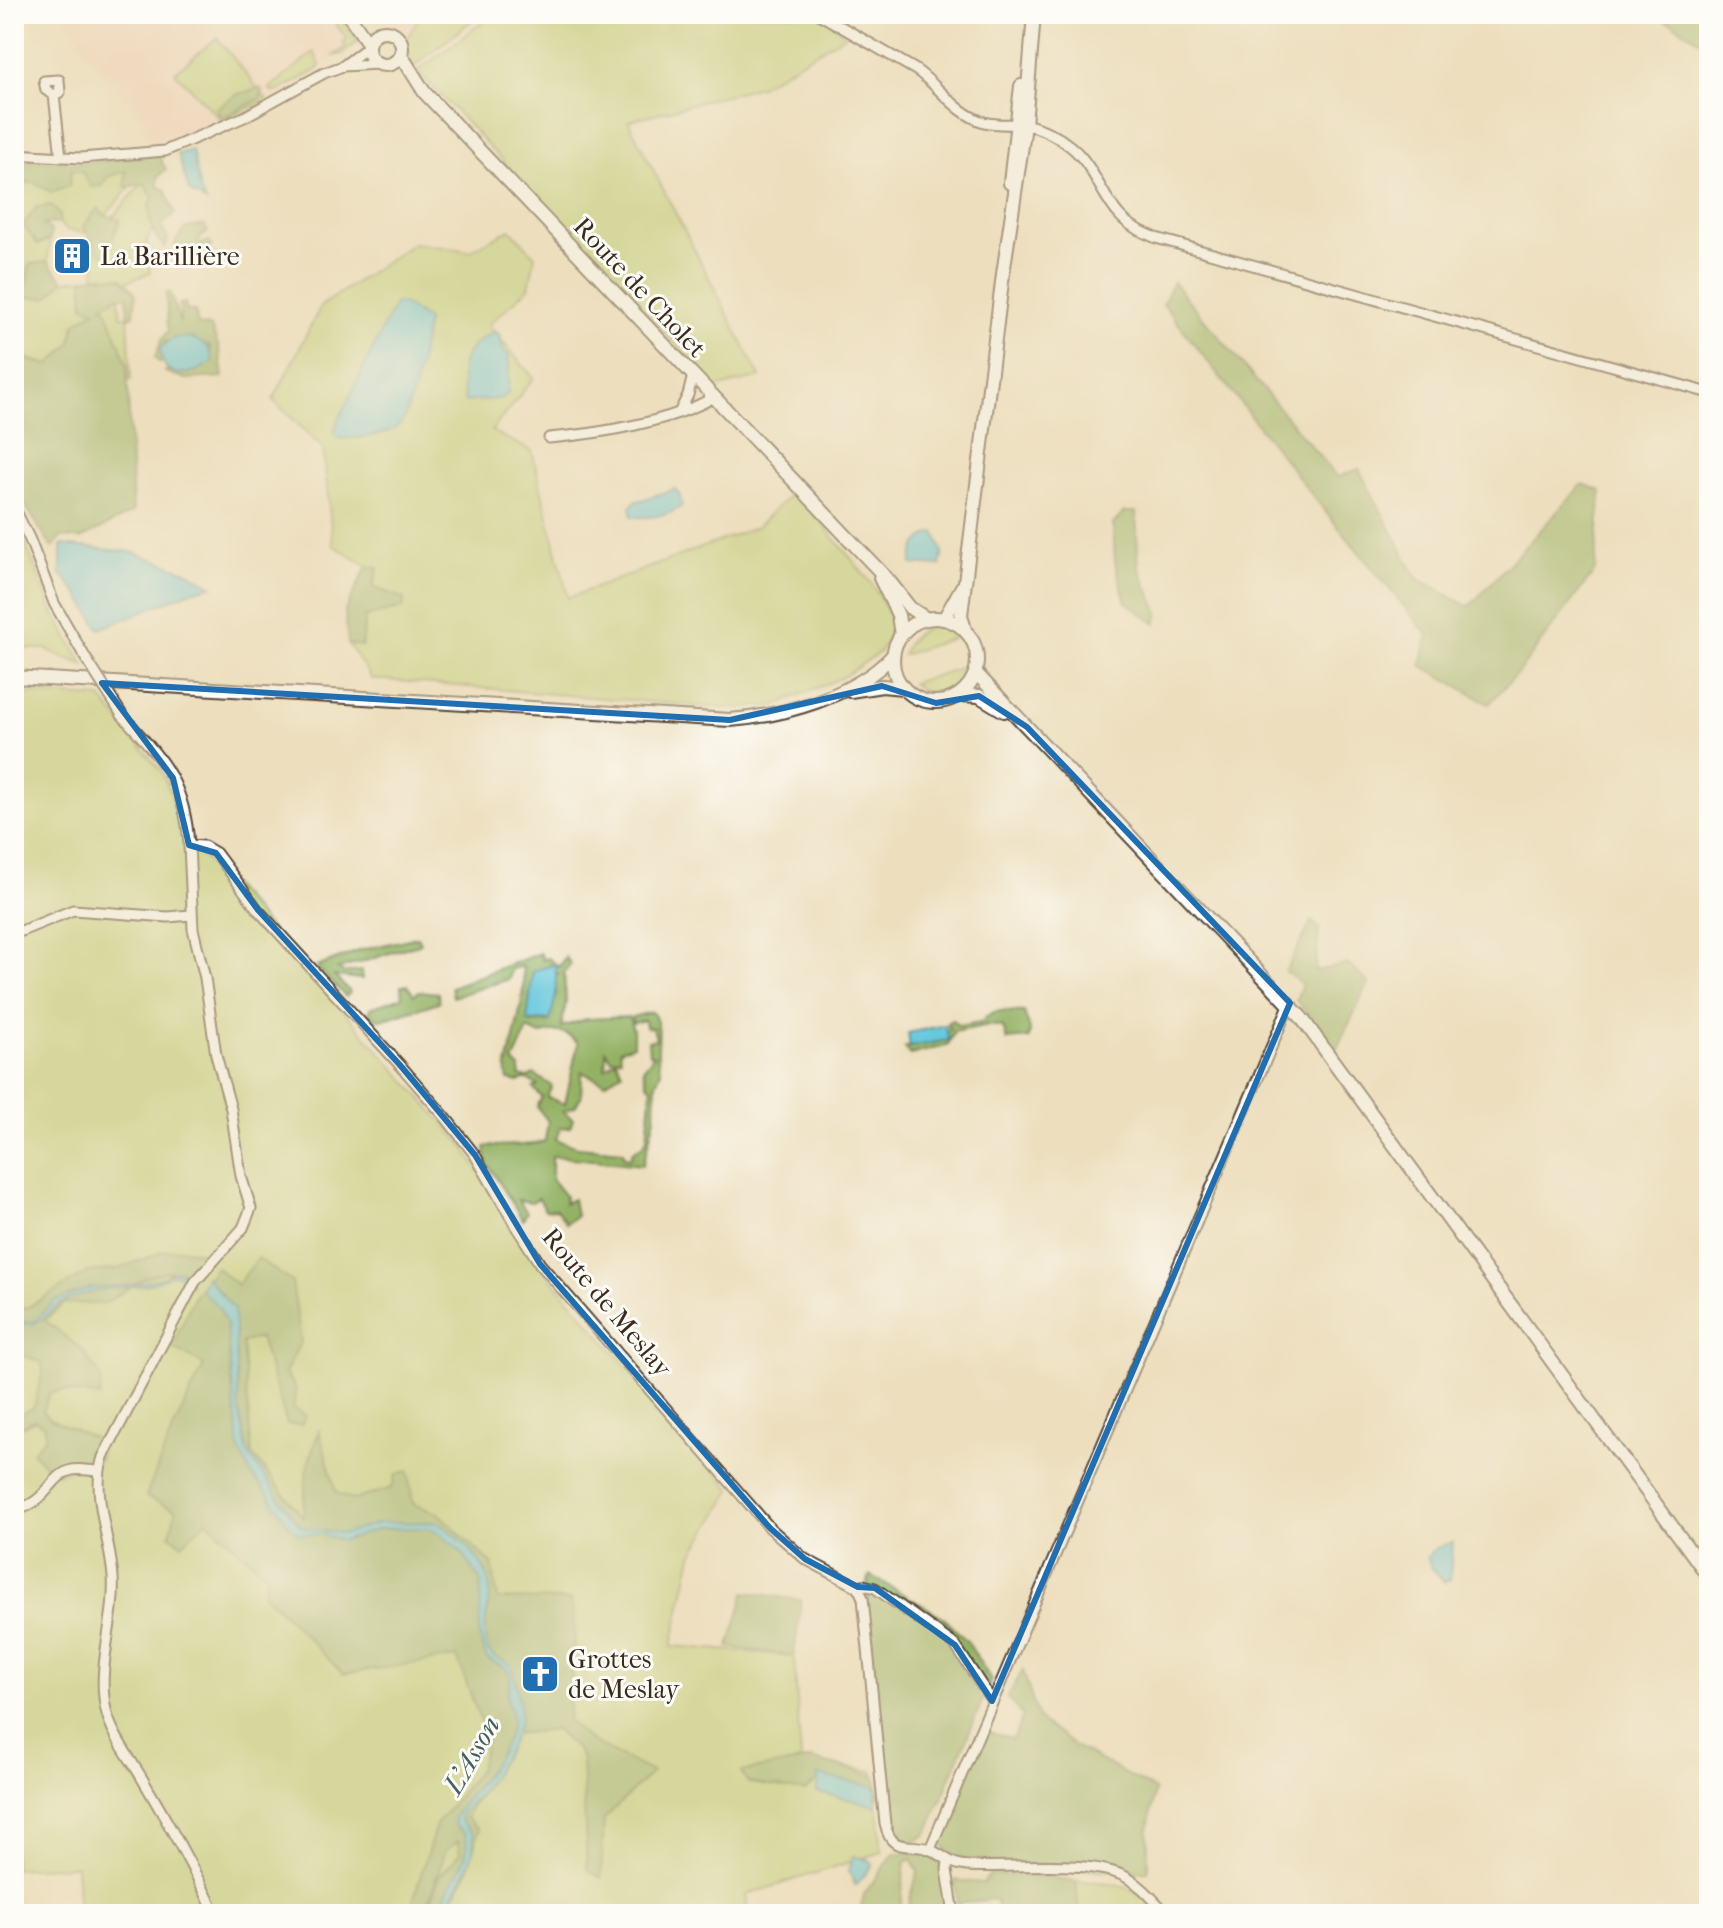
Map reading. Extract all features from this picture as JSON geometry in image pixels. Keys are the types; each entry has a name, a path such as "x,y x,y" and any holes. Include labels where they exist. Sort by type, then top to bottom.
{"main road":[{"path":"351,14 399,38 401,55 383,65 370,57 368,45 351,14"},
{"path":"835,693 882,686 903,688 924,701 949,701 967,689 976,673 977,650 965,630 961,615 1008,233 1011,170 1020,125 1026,48 1033,17"},
{"path":"368,45 380,31"},
{"name":"Route de Cholet","path":"401,55 425,93 867,559"},
{"name":"Route de Cholet","path":"383,65 425,93"},
{"path":"867,559 910,608 927,619"},
{"path":"867,559 891,598 901,635"},
{"path":"944,619 965,581"},
{"path":"14,677 730,720 765,717 835,693 878,672 893,655 901,635 915,623 944,619 965,630"},
{"path":"893,655 896,676 903,688"},
{"path":"976,673 1290,1003 1709,1577"},
{"path":"960,695 979,696 1027,727"}],"street":[{"path":"819,14 931,80 952,103 971,116 984,122 1020,125 1047,132 1070,146 1095,173 1121,217 1138,230 1156,238 1709,393"},
{"path":"343,66 368,45"},
{"path":"14,154 122,157 165,151 244,117 324,73 343,66 383,65"},
{"path":"54,95 61,157"},
{"path":"680,411 693,375"},
{"path":"549,438 642,423 700,406 714,397"},
{"path":"14,507 54,603 122,715 160,757 183,802 189,845 191,915 205,978 213,1041 231,1109 241,1176 251,1208 243,1228 195,1282 103,1457 99,1471 113,1580 103,1686 106,1713 216,1914"},
{"name":"Route de Meslay","path":"189,845 204,846 216,853 258,910 400,1065 475,1155 540,1264 770,1528 805,1559 858,1587 875,1588 955,1645 992,1701"},
{"path":"14,934 73,910 168,917 191,915"},
{"path":"930,1849 1290,1003"},
{"path":"14,1503 18,1509 36,1501 46,1495 52,1483 73,1470 99,1471"},
{"path":"858,1587 863,1598 887,1832 894,1842 930,1849 948,1862 982,1867 1095,1868 1122,1875 1140,1885 1167,1914"},
{"path":"948,1862 954,1914"}],"highlighted area":[{"path":"102,683 730,720 882,686 936,703 979,696 1027,727 1290,1003 992,1701 955,1645 875,1588 858,1587 805,1559 770,1528 540,1264 475,1155 400,1065 258,910 216,853 189,845 173,778"}],"shaded area":[{"path":"76,14 339,14 355,30 351,49 267,99 167,145 147,147 143,118 93,63 67,18"},
{"path":"370,14 486,14 421,64"}],"green space":[{"path":"328,14 337,14 358,41 343,54 333,56 346,47 343,42 347,39"},
{"path":"420,14 469,14 475,18 412,68 405,43"},
{"path":"493,14 823,14 845,35 760,86 628,121 760,377 716,388 418,71"},
{"path":"1649,14 1709,14 1709,46 1671,23"},
{"path":"217,38 267,100 222,121 175,72"},
{"path":"314,52 320,65 316,71 272,92 270,88"},
{"path":"260,88 263,91 260,99 224,117 219,114 216,108 238,94"},
{"path":"158,155 166,169 158,177 158,187 165,189 175,213 161,226 168,240 165,248 151,224 149,211 153,198 145,184 125,187 126,171 108,176 101,186 91,187 82,172 72,169 69,186 51,192 33,182 14,186 14,159 82,163"},
{"path":"71,169 108,176 126,171 126,187 131,186 106,215 98,209 83,226 87,233 66,230 59,223 60,214 37,207 38,245 50,239 48,262 30,265 25,286 14,284 14,186"},
{"path":"145,184 153,198 149,206 153,228 147,241 150,273 126,282 122,278 94,276 95,244 102,254 120,220 112,218"},
{"path":"51,205 60,214 59,223 43,224 51,230 50,239 38,245 23,225 37,207"},
{"path":"98,208 102,214 120,220 109,247 102,255 83,227"},
{"path":"204,225 208,232 198,240 200,245 208,241 212,246 179,263 175,242 186,228"},
{"path":"510,229 535,256 529,288 488,325 534,378 491,431 532,451 568,598 757,527 795,490 872,584 895,624 880,652 843,677 773,706 724,708 372,679 348,644 365,617 378,569 367,566 333,545 323,448 273,400 321,306 414,243 470,251"},
{"path":"48,262 64,281 47,298 25,297 26,313 14,323 14,284 25,286 30,264"},
{"path":"97,276 122,278 136,293 134,315 128,318 127,297 117,297 101,307 105,306 127,364 133,512 81,539 61,537 52,548 14,487 14,355 50,365 71,343 75,324 95,310 84,306 83,279"},
{"path":"83,279 84,305 119,297 121,316 128,316 131,380 128,380 127,364 95,310 75,324 71,343 50,365 14,355 14,323 26,313 25,297 64,281"},
{"path":"1173,282 1337,477 1359,469 1416,577 1469,607 1583,484 1601,491 1595,571 1520,670 1489,704 1421,665 1428,635 1324,510 1163,304"},
{"path":"170,292 180,323 180,304 185,303 187,311 195,311 198,325 211,327 219,348 223,377 186,379 165,372 171,366 210,362 210,346 184,339 164,342 169,358 160,363 155,358 168,331 166,293"},
{"path":"1124,512 1136,512 1139,568 1159,613 1156,624 1126,602 1115,563 1113,524"},
{"path":"14,516 54,614 84,664 46,649 14,648"},
{"path":"367,566 378,568 373,587 404,599 403,608 365,617 362,646 348,644 345,611"},
{"path":"929,627 942,627 959,636 903,655 912,638"},
{"path":"969,665 960,681 945,691 929,692 912,683"},
{"path":"14,693 101,698 162,772 196,852 215,867 463,1145 527,1250 732,1490 692,1555 672,1646 794,1656 801,1761 874,1771 882,1852 746,1895 749,1914 79,1914 76,1866 14,1869"},
{"path":"1312,921 1319,928 1315,971 1348,964 1369,983 1336,1050 1296,1000 1302,984 1285,972"},
{"path":"418,937 419,944 338,969 344,973 361,971 362,979 334,976 350,992 346,997 317,967 361,950"},
{"path":"540,953 543,960 548,958 559,967 565,957 571,964 564,973 566,1003 561,1027 587,1019 629,1017 633,1045 620,1050 621,1058 611,1059 606,1051 605,1068 616,1060 622,1072 605,1083 582,1072 581,1096 575,1107 563,1111 573,1119 570,1127 560,1128 556,1140 578,1147 623,1151 624,1157 630,1158 647,1138 652,1087 647,1083 643,1069 654,1055 649,1054 648,1041 656,1039 653,1028 646,1027 645,1020 632,1023 632,1017 652,1012 656,1019 661,1071 656,1083 655,1117 643,1165 552,1156 552,1180 565,1196 565,1203 573,1199 576,1216 566,1223 556,1209 545,1210 539,1198 532,1202 518,1200 527,1212 523,1220 487,1163 485,1147 545,1141 548,1121 537,1107 542,1097 533,1088 538,1085 526,1079 518,1082 508,1080 507,1075 523,994 522,966 511,969 509,979 453,997 451,987","holes":["551,964 549,968 559,974 551,980 549,1022 531,1023 539,983","528,1029 540,1035 561,1032 578,1043 565,1104 547,1097 552,1086 534,1074 528,1078 520,1076 520,1068 513,1062"]},
{"path":"408,985 414,995 419,991 438,993 439,1002 381,1020 369,1015 370,1008 402,997 401,986"},
{"path":"996,1011 1024,1012 1030,1030 1029,1038 1007,1040 1003,1027 989,1025 954,1032 948,1045 910,1055 905,1048 950,1030 947,1023 952,1020 959,1026 985,1021 985,1017"},
{"path":"184,1249 210,1255 195,1275 190,1270 163,1272 144,1278 104,1304 65,1303 45,1320 83,1351 101,1377 100,1397 64,1391 49,1393 43,1412 48,1418 101,1441 100,1460 55,1474 32,1452 45,1438 45,1426 34,1420 14,1431 14,1417 34,1407 43,1370 41,1362 14,1352 14,1305 26,1308 88,1272 118,1269 164,1251"},
{"path":"258,1258 292,1282 301,1341 285,1373 296,1389 293,1408 306,1416 301,1425 287,1424 260,1338 242,1342 252,1454 303,1517 307,1468 319,1431 336,1492 353,1500 392,1488 396,1474 408,1471 413,1504 438,1513 492,1564 498,1599 571,1600 575,1628 568,1720 590,1741 652,1772 604,1819 601,1878 587,1870 582,1759 577,1750 555,1730 513,1734 500,1764 466,1818 479,1829 467,1873 449,1906 448,1914 427,1914 439,1876 460,1854 458,1841 446,1850 424,1914 409,1914 436,1825 480,1768 486,1737 457,1657 343,1674 264,1594 266,1574 207,1521 182,1544 170,1535 176,1510 146,1497 170,1436 204,1365 172,1347 194,1297 216,1267 237,1285"},
{"path":"870,1575 943,1617 967,1641 991,1680 927,1834 913,1843 891,1833 866,1589"},
{"path":"745,1592 801,1600 794,1656 729,1647"},
{"path":"1023,1670 1038,1719 1076,1747 1155,1790 1148,1830 1148,1871 952,1859 940,1840 985,1732 1013,1739 1023,1716 1007,1698"},
{"path":"811,1759 876,1776 879,1797 817,1781 805,1791 748,1783 741,1772"},
{"path":"929,1852 945,1869 951,1914 942,1914 926,1907 925,1914 913,1914 909,1903 918,1871 911,1859 905,1862 900,1914 859,1914 864,1894 894,1853"},
{"path":"990,1874 1076,1881 1079,1914 999,1914 995,1899 957,1904 955,1880 983,1883"},
{"path":"1076,1881 1123,1886 1141,1896 1161,1914 1078,1914"}],"water":[{"path":"192,150 200,190 206,202 189,191 178,154"},
{"path":"395,303 404,304 427,320 409,406 394,429 361,437 338,438 335,427"},
{"path":"494,332 499,334 503,350 509,355 508,394 499,399 465,402 462,379 464,360 474,345"},
{"path":"186,337 205,345 212,362 187,373 172,371 166,367 160,348 174,338"},
{"path":"675,489 682,506 658,516 632,517 630,507 635,502"},
{"path":"935,532 943,552 940,566 912,564 918,544"},
{"path":"61,545 133,552 186,571 212,586 192,591 100,629 61,574"},
{"path":"556,964 556,995 550,1020 527,1021 533,971"},
{"path":"945,1025 949,1040 910,1047 908,1033"},
{"path":"174,1271 187,1274 191,1285 185,1277 171,1274 147,1285 104,1289 73,1298 37,1322 23,1324 14,1319 14,1314 25,1322 35,1321 54,1301 91,1288 137,1284"},
{"path":"206,1276 234,1309 239,1411 248,1453 297,1522 303,1527 344,1534 378,1523 437,1522 472,1552 489,1582 485,1640 491,1654 512,1668 520,1718 514,1737 495,1771 460,1816 473,1833 474,1845 468,1865 444,1914 438,1914 441,1904 462,1865 467,1845 465,1834 454,1825 454,1817 497,1758 512,1720 507,1698 509,1674 487,1659 479,1635 481,1581 463,1554 442,1535 428,1528 379,1529 343,1541 321,1534 299,1534 290,1526 251,1474 239,1449 226,1324 220,1309 201,1290"},
{"path":"1453,1542 1450,1580 1444,1582 1427,1557 1436,1548"},
{"path":"818,1775 875,1787 877,1806 817,1792"},
{"path":"853,1856 868,1860 873,1865 855,1885 849,1871"}],"place":[{"name":"La Barillière","path":"72,256"},
{"name":"Grottes de Meslay","path":"540,1674"}],"water label":[{"name":"L'Asson","path":"471,1755"}]}
